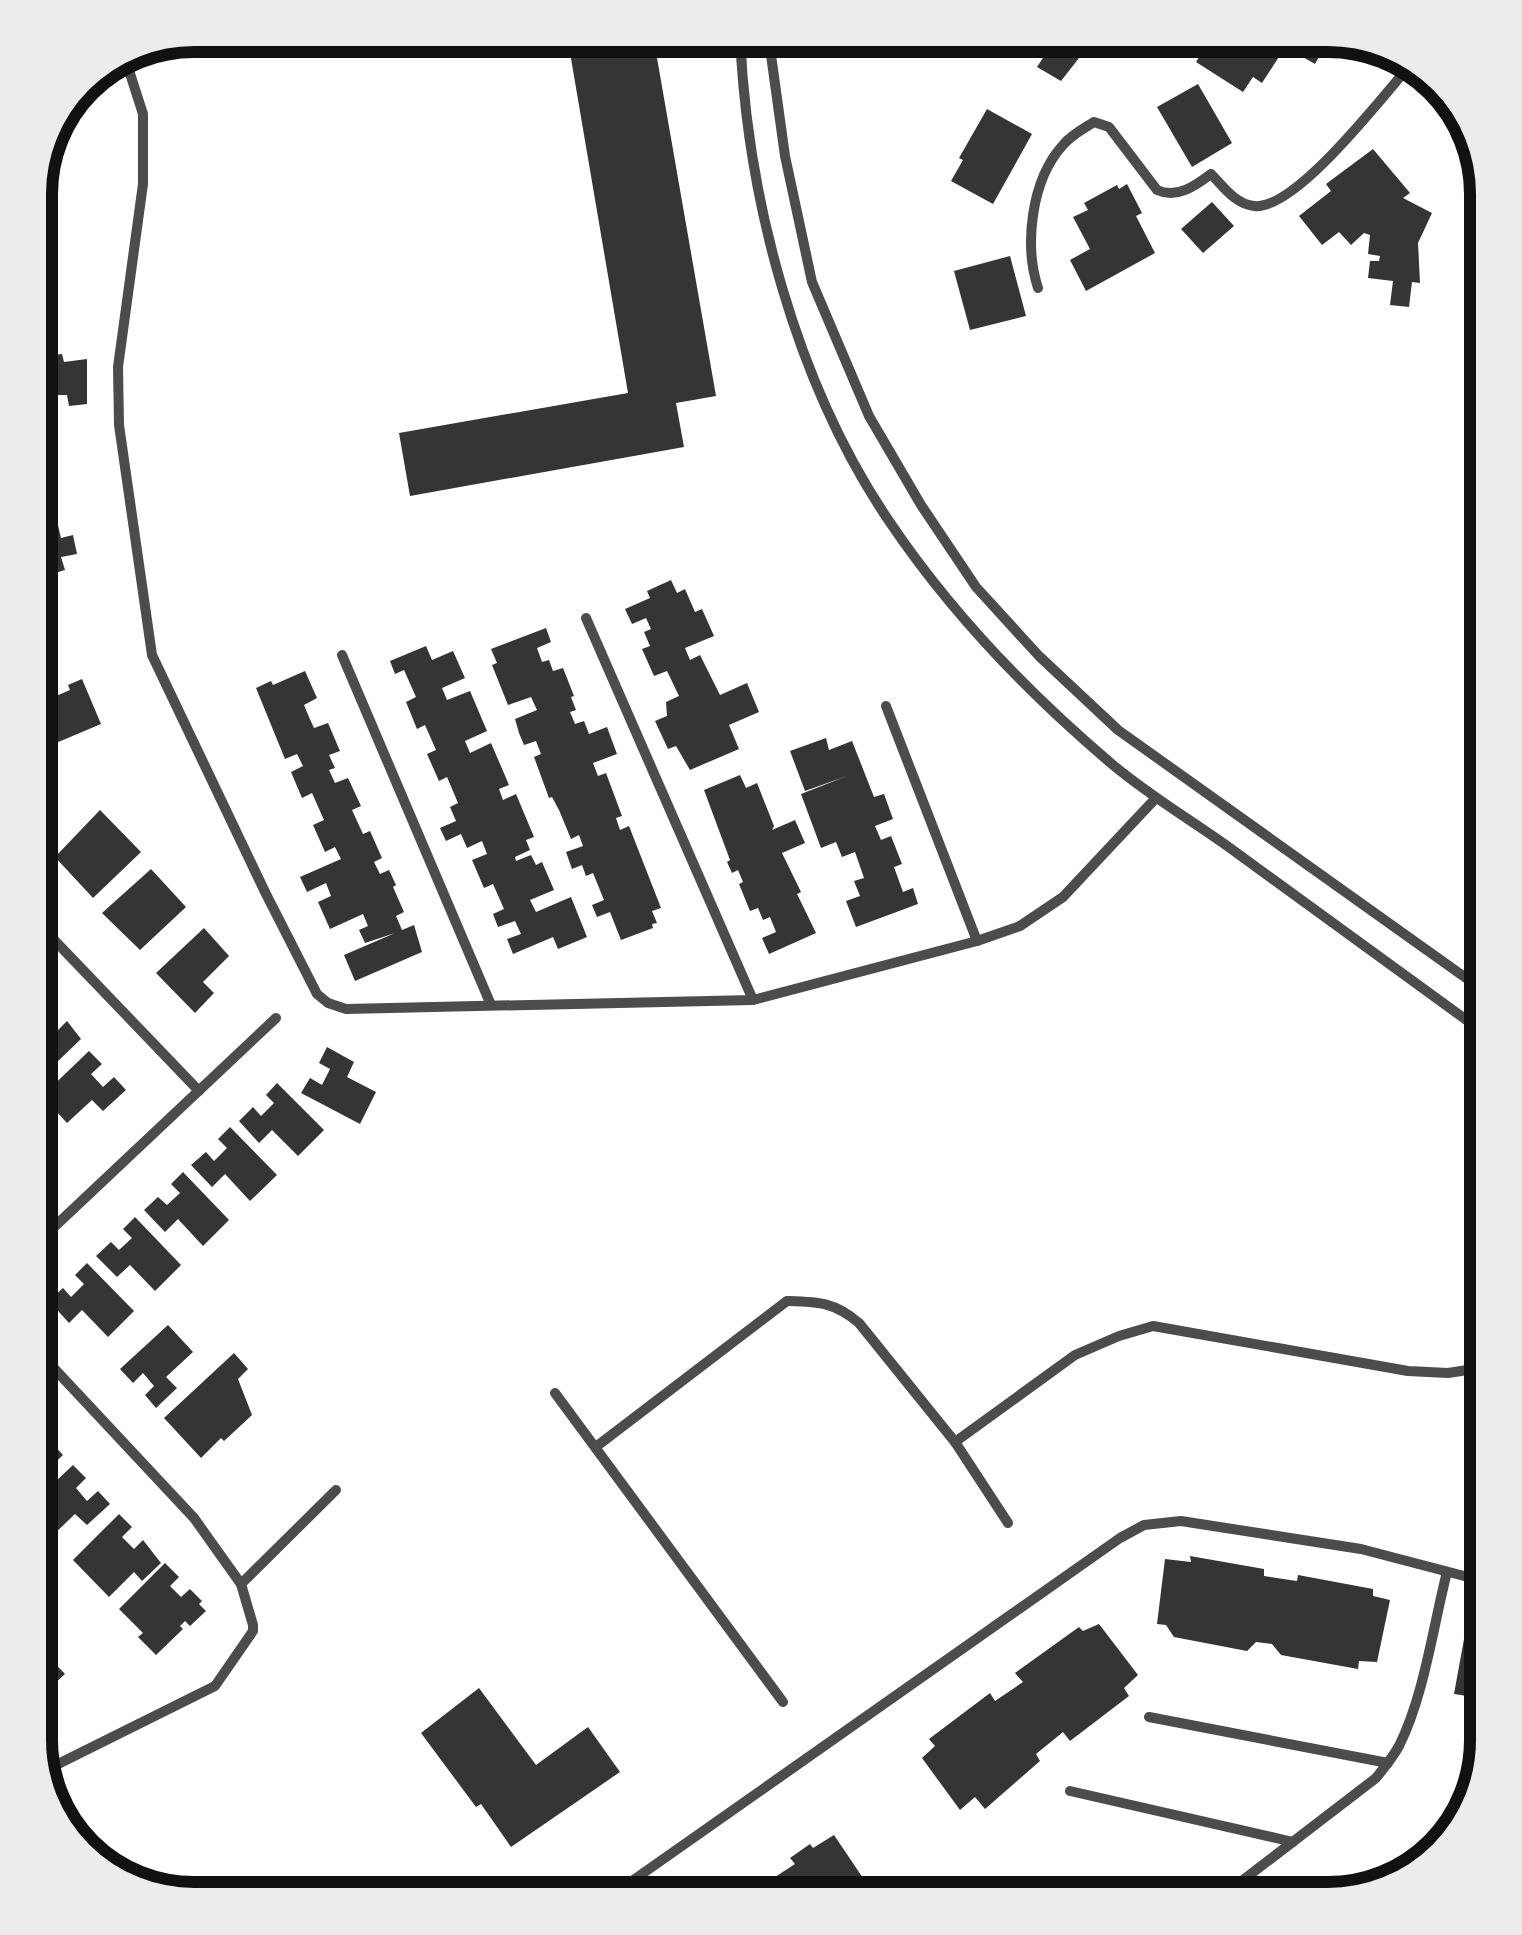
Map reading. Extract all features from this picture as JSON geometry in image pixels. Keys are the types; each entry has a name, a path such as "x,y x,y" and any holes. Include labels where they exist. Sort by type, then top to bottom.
{"street":[{"path":"742,53 748,122 781,289 835,426 888,519 946,597 1008,668 1054,713 1155,799 1212,835 1470,1023"},
{"path":"772,53 785,156 812,282 869,416 921,505 976,587 1039,656 1118,730 1470,981"},
{"path":"129,69 144,114 142,184 118,367 119,425 152,655 265,892 317,994 328,1002 346,1009 752,1000 977,942 1020,926 1062,897 1155,799"},
{"path":"1038,288 1031,265 1030,237 1041,188 1060,148 1094,122 1109,127 1157,190 1168,194 1182,191 1211,174 1236,200 1255,206 1273,203 1309,177 1403,74"},
{"path":"586,618 752,1000"},
{"path":"342,654 491,1005"},
{"path":"886,706 977,942"},
{"path":"53,938 199,1090"},
{"path":"52,1229 276,1018"},
{"path":"597,1446 787,1301 840,1307 859,1323 956,1442 1008,1523"},
{"path":"956,1442 1076,1355 1153,1326 1408,1371 1470,1370"},
{"path":"52,1366 194,1518 241,1584 253,1631 215,1686 55,1766"},
{"path":"555,1392 782,1702"},
{"path":"241,1584 336,1490"},
{"path":"631,1882 1088,1560 1144,1525 1181,1521 1268,1533 1361,1549 1470,1578"},
{"path":"1241,1882 1376,1778 1388,1763 1399,1746 1417,1693 1447,1572"},
{"path":"1148,1717 1388,1763"},
{"path":"1070,1791 1293,1842"}],"building":[{"path":"570,53 656,53 716,396 676,403 684,447 410,496 399,433 628,393"},
{"path":"1046,53 1083,53 1061,81 1037,67"},
{"path":"1202,53 1281,53 1262,83 1253,77 1243,92 1196,62"},
{"path":"1296,53 1321,53 1315,64"},
{"path":"1198,84 1232,143 1192,167 1157,107"},
{"path":"987,109 1032,134 993,204 951,181 963,160 959,158"},
{"path":"1373,149 1410,193 1403,198 1432,213 1418,243 1420,283 1412,282 1409,307 1390,305 1393,281 1368,278 1370,261 1379,261 1380,256 1368,254 1370,235 1364,233 1351,245 1339,232 1322,245 1299,216 1331,191 1326,184"},
{"path":"1127,184 1142,213 1136,216 1155,253 1086,291 1070,260 1090,249 1073,217 1088,210 1084,203 1117,185 1119,189"},
{"path":"1212,202 1234,226 1203,253 1181,229"},
{"path":"1010,256 1026,316 970,330 954,271"},
{"path":"62,354 64,362 87,359 87,404 69,406 67,395 53,395 53,355"},
{"path":"53,503 61,538 73,535 77,554 61,557 65,570 53,574"},
{"path":"671,580 677,593 685,589 695,612 702,609 714,636 685,648 690,660 700,655 720,695 747,683 759,712 729,725 739,749 690,770 676,746 668,749 655,721 667,716 666,702 679,696 667,671 654,676 642,649 650,646 644,632 651,629 646,618 632,624 625,609 650,598 647,591"},
{"path":"546,628 551,642 537,648 542,662 549,660 553,671 563,668 574,696 571,697 576,710 570,712 575,724 584,721 589,734 607,727 617,754 593,763 598,776 606,773 622,816 616,818 620,830 629,826 661,908 652,911 657,923 652,924 653,928 621,940 610,912 597,917 592,905 604,900 593,873 586,876 582,865 572,869 566,852 583,846 579,835 571,839 559,810 549,798 534,757 541,754 536,741 524,745 519,733 515,719 537,710 531,697 508,705 492,665 497,663 491,649"},
{"path":"426,646 432,660 453,651 465,678 442,688 447,700 470,691 487,731 465,741 470,753 491,743 509,785 499,789 503,800 516,794 534,837 526,840 530,850 515,857 516,861 531,855 536,865 542,862 554,890 530,900 536,912 571,897 587,937 558,949 553,937 513,954 507,939 521,934 515,921 498,927 493,914 504,909 493,884 484,888 472,860 487,854 482,841 467,848 461,834 446,841 440,828 456,821 450,807 458,803 447,777 439,781 427,754 436,750 425,725 417,729 406,702 416,697 404,670 395,674 390,661"},
{"path":"305,671 317,698 304,705 309,717 314,728 328,723 340,751 329,755 335,768 329,770 335,783 348,778 361,806 352,810 363,834 370,831 382,858 374,862 380,874 389,870 396,885 393,887 404,912 396,916 402,930 414,925 422,952 355,981 344,955 395,933 365,943 359,930 368,926 363,914 330,929 318,902 331,896 326,883 307,892 300,877 341,859 335,847 325,852 313,825 324,820 312,793 302,798 291,772 303,766 297,754 285,759 256,688"},
{"path":"82,679 101,724 53,744 53,697 70,690 68,685"},
{"path":"826,738 829,750 852,741 874,797 884,794 893,819 875,826 881,840 891,836 902,864 894,867 903,892 913,888 918,904 856,927 846,901 860,896 854,881 864,878 855,852 842,857 836,842 821,848 801,794 847,776 805,791 790,751"},
{"path":"740,775 746,788 757,783 774,826 772,830 795,820 805,843 782,853 816,933 769,954 762,938 776,932 770,917 763,920 758,908 750,911 738,870 732,873 727,862 730,860 704,790"},
{"path":"100,810 141,852 93,898 55,857"},
{"path":"151,869 186,907 140,950 102,913"},
{"path":"204,928 229,956 203,982 214,993 195,1013 156,973"},
{"path":"67,1021 81,1039 55,1064 52,1025 57,1031"},
{"path":"327,1047 354,1062 347,1077 376,1092 360,1124 301,1093 310,1078 322,1085 330,1069 319,1063"},
{"path":"89,1051 102,1064 91,1074 103,1087 114,1077 126,1090 103,1111 92,1100 67,1123 52,1107 52,1086"},
{"path":"277,1083 324,1130 298,1156 272,1130 259,1143 239,1121 253,1107 261,1116 274,1103 266,1095"},
{"path":"230,1127 277,1175 250,1201 225,1174 212,1187 191,1165 206,1152 214,1161 227,1148 218,1139"},
{"path":"183,1172 229,1220 203,1246 178,1219 165,1232 144,1210 158,1197 167,1205 180,1193 171,1184"},
{"path":"135,1217 181,1265 155,1291 130,1265 117,1277 96,1256 111,1242 119,1250 132,1238 123,1229"},
{"path":"87,1263 134,1311 108,1337 82,1310 69,1323 52,1305 52,1298 63,1288 71,1297 84,1284 75,1275"},
{"path":"168,1325 193,1352 166,1377 177,1388 156,1408 145,1395 154,1386 143,1373 133,1383 120,1369"},
{"path":"234,1353 248,1369 238,1379 252,1415 201,1458 164,1418"},
{"path":"52,1443 63,1455 52,1465"},
{"path":"73,1465 86,1478 76,1488 87,1501 98,1491 110,1504 87,1525 75,1514 52,1536 52,1485"},
{"path":"119,1514 132,1527 122,1537 134,1549 143,1540 161,1563 142,1581 134,1572 109,1597 73,1560"},
{"path":"1190,1556 1264,1569 1264,1576 1297,1581 1298,1575 1373,1589 1373,1596 1390,1600 1377,1662 1359,1661 1358,1669 1281,1655 1272,1644 1256,1642 1247,1651 1174,1637 1166,1625 1157,1624 1165,1559 1191,1562"},
{"path":"165,1563 179,1577 170,1586 181,1597 190,1589 206,1611 190,1626 185,1621 180,1626 183,1629 156,1655 138,1637 143,1633 119,1609"},
{"path":"1099,1624 1138,1675 1124,1688 1129,1696 1070,1741 1063,1732 1036,1754 1040,1761 985,1809 975,1797 960,1810 922,1758 935,1746 929,1739 990,1693 995,1701 1023,1682 1015,1673 1079,1627 1083,1631"},
{"path":"1464,1639 1470,1639 1470,1705 1467,1696 1454,1694"},
{"path":"52,1661 65,1674 52,1686"},
{"path":"479,1688 536,1765 588,1727 620,1772 511,1847 481,1804 476,1807 421,1733"},
{"path":"834,1835 866,1882 778,1882 775,1877 795,1864 790,1858 810,1844 813,1848"}]}
